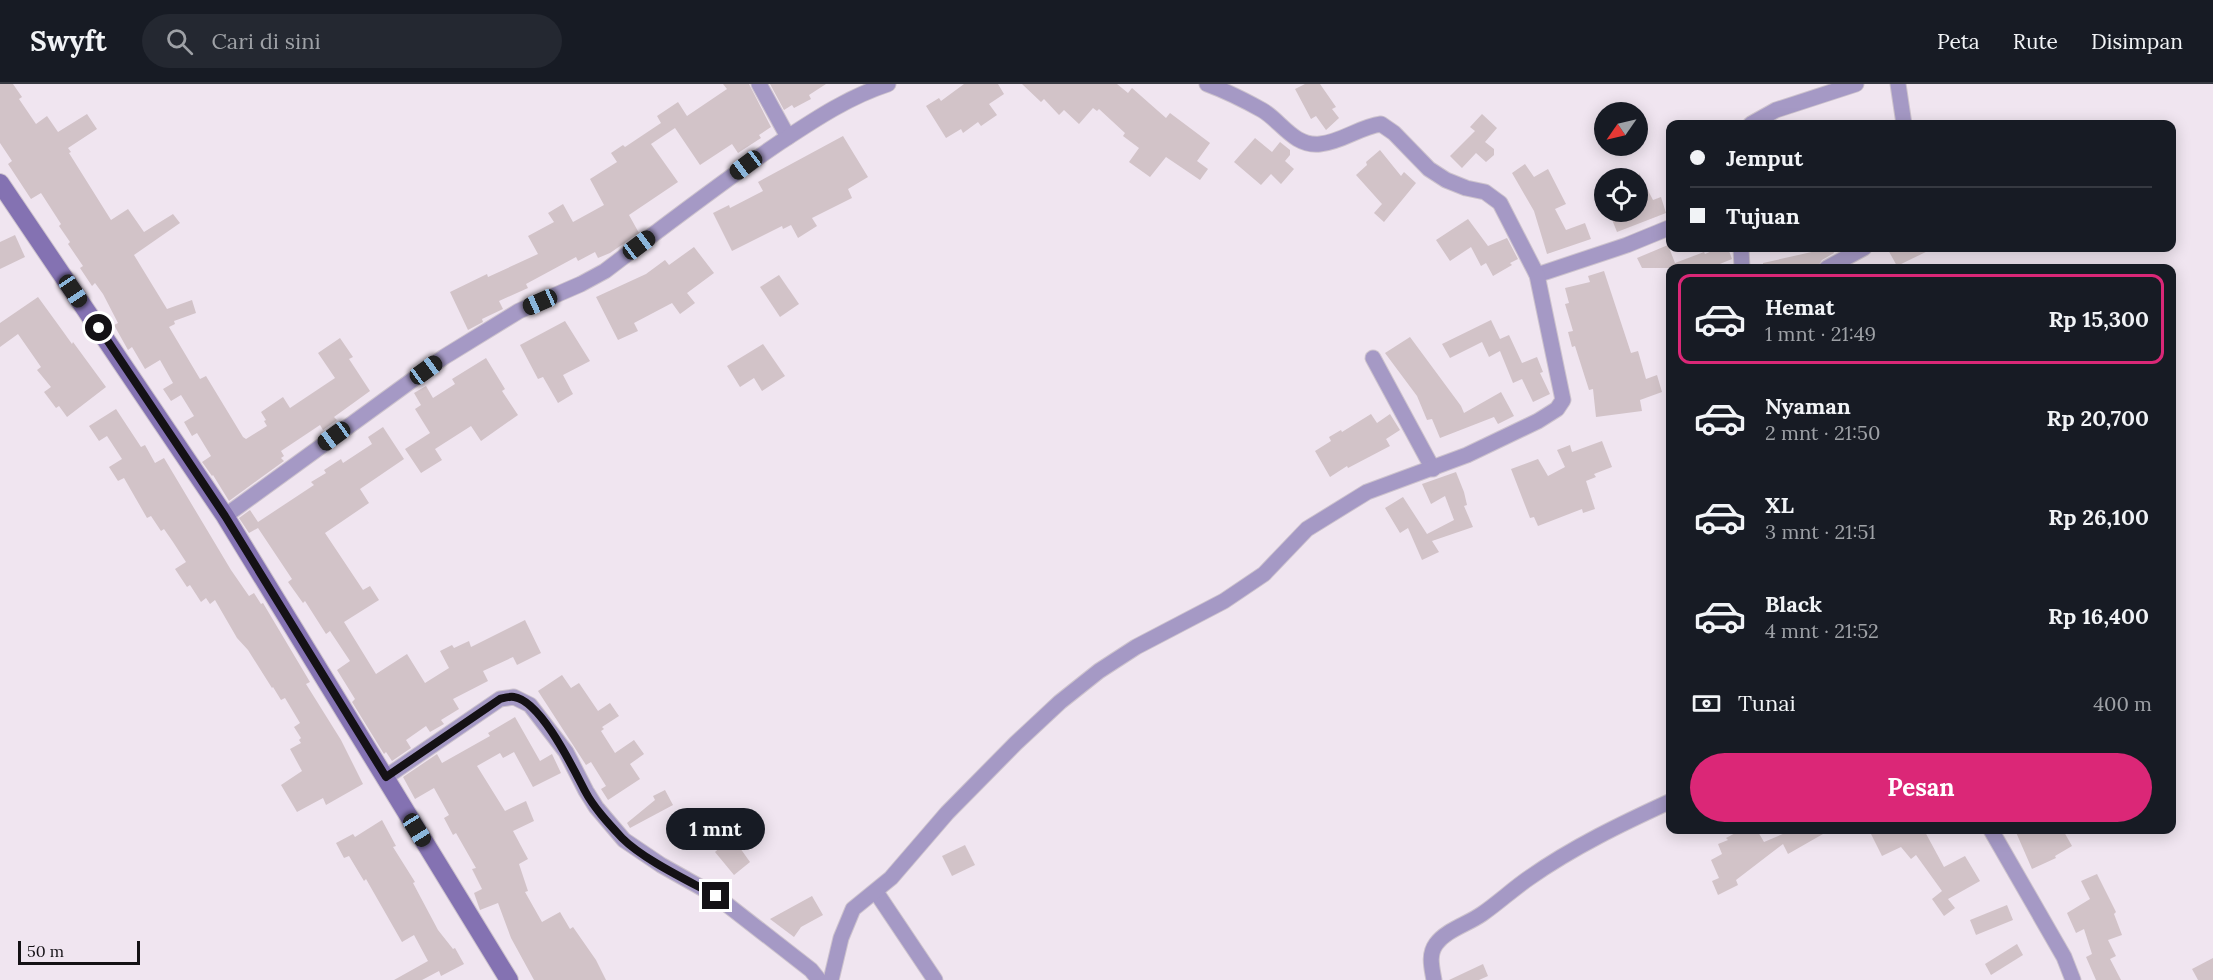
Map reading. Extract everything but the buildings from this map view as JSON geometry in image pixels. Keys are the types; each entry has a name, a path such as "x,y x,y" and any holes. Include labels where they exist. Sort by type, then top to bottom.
{"main road":[{"path":"0,183 225,516 509,980"}],"street":[{"path":"759,84 788,137"},
{"path":"225,516 444,357 519,311 605,271 746,165 788,137 847,100 888,84"},
{"path":"837,977 846,922 853,909 891,878 947,813 1016,742 1099,671 1136,647 1224,601 1264,574 1307,529 1367,492 1433,469 1538,421 1557,409 1563,400 1537,275 1500,203 1485,192 1446,180 1429,169 1394,133 1381,124 1367,126 1333,142 1316,144 1294,138 1264,111 1207,84"},
{"path":"1759,120 1776,111 1856,84"},
{"path":"1898,84 1903,120"},
{"path":"1537,275 1666,229"},
{"path":"1834,264 1857,252"},
{"path":"1373,358 1433,469"},
{"path":"386,777 500,699 514,697 530,705 559,742 586,791 624,840 661,866 716,896 811,970 819,980"},
{"path":"1434,980 1431,953 1436,943 1446,935 1481,915 1551,864 1624,823 1666,803"},
{"path":"1993,834 2064,957 2073,980"},
{"path":"876,892 935,980"}],"route":[{"path":"99,328 225,516 386,777 500,699 514,697 530,705 554,736 566,752 596,807 624,840 661,866 716,896"}]}
